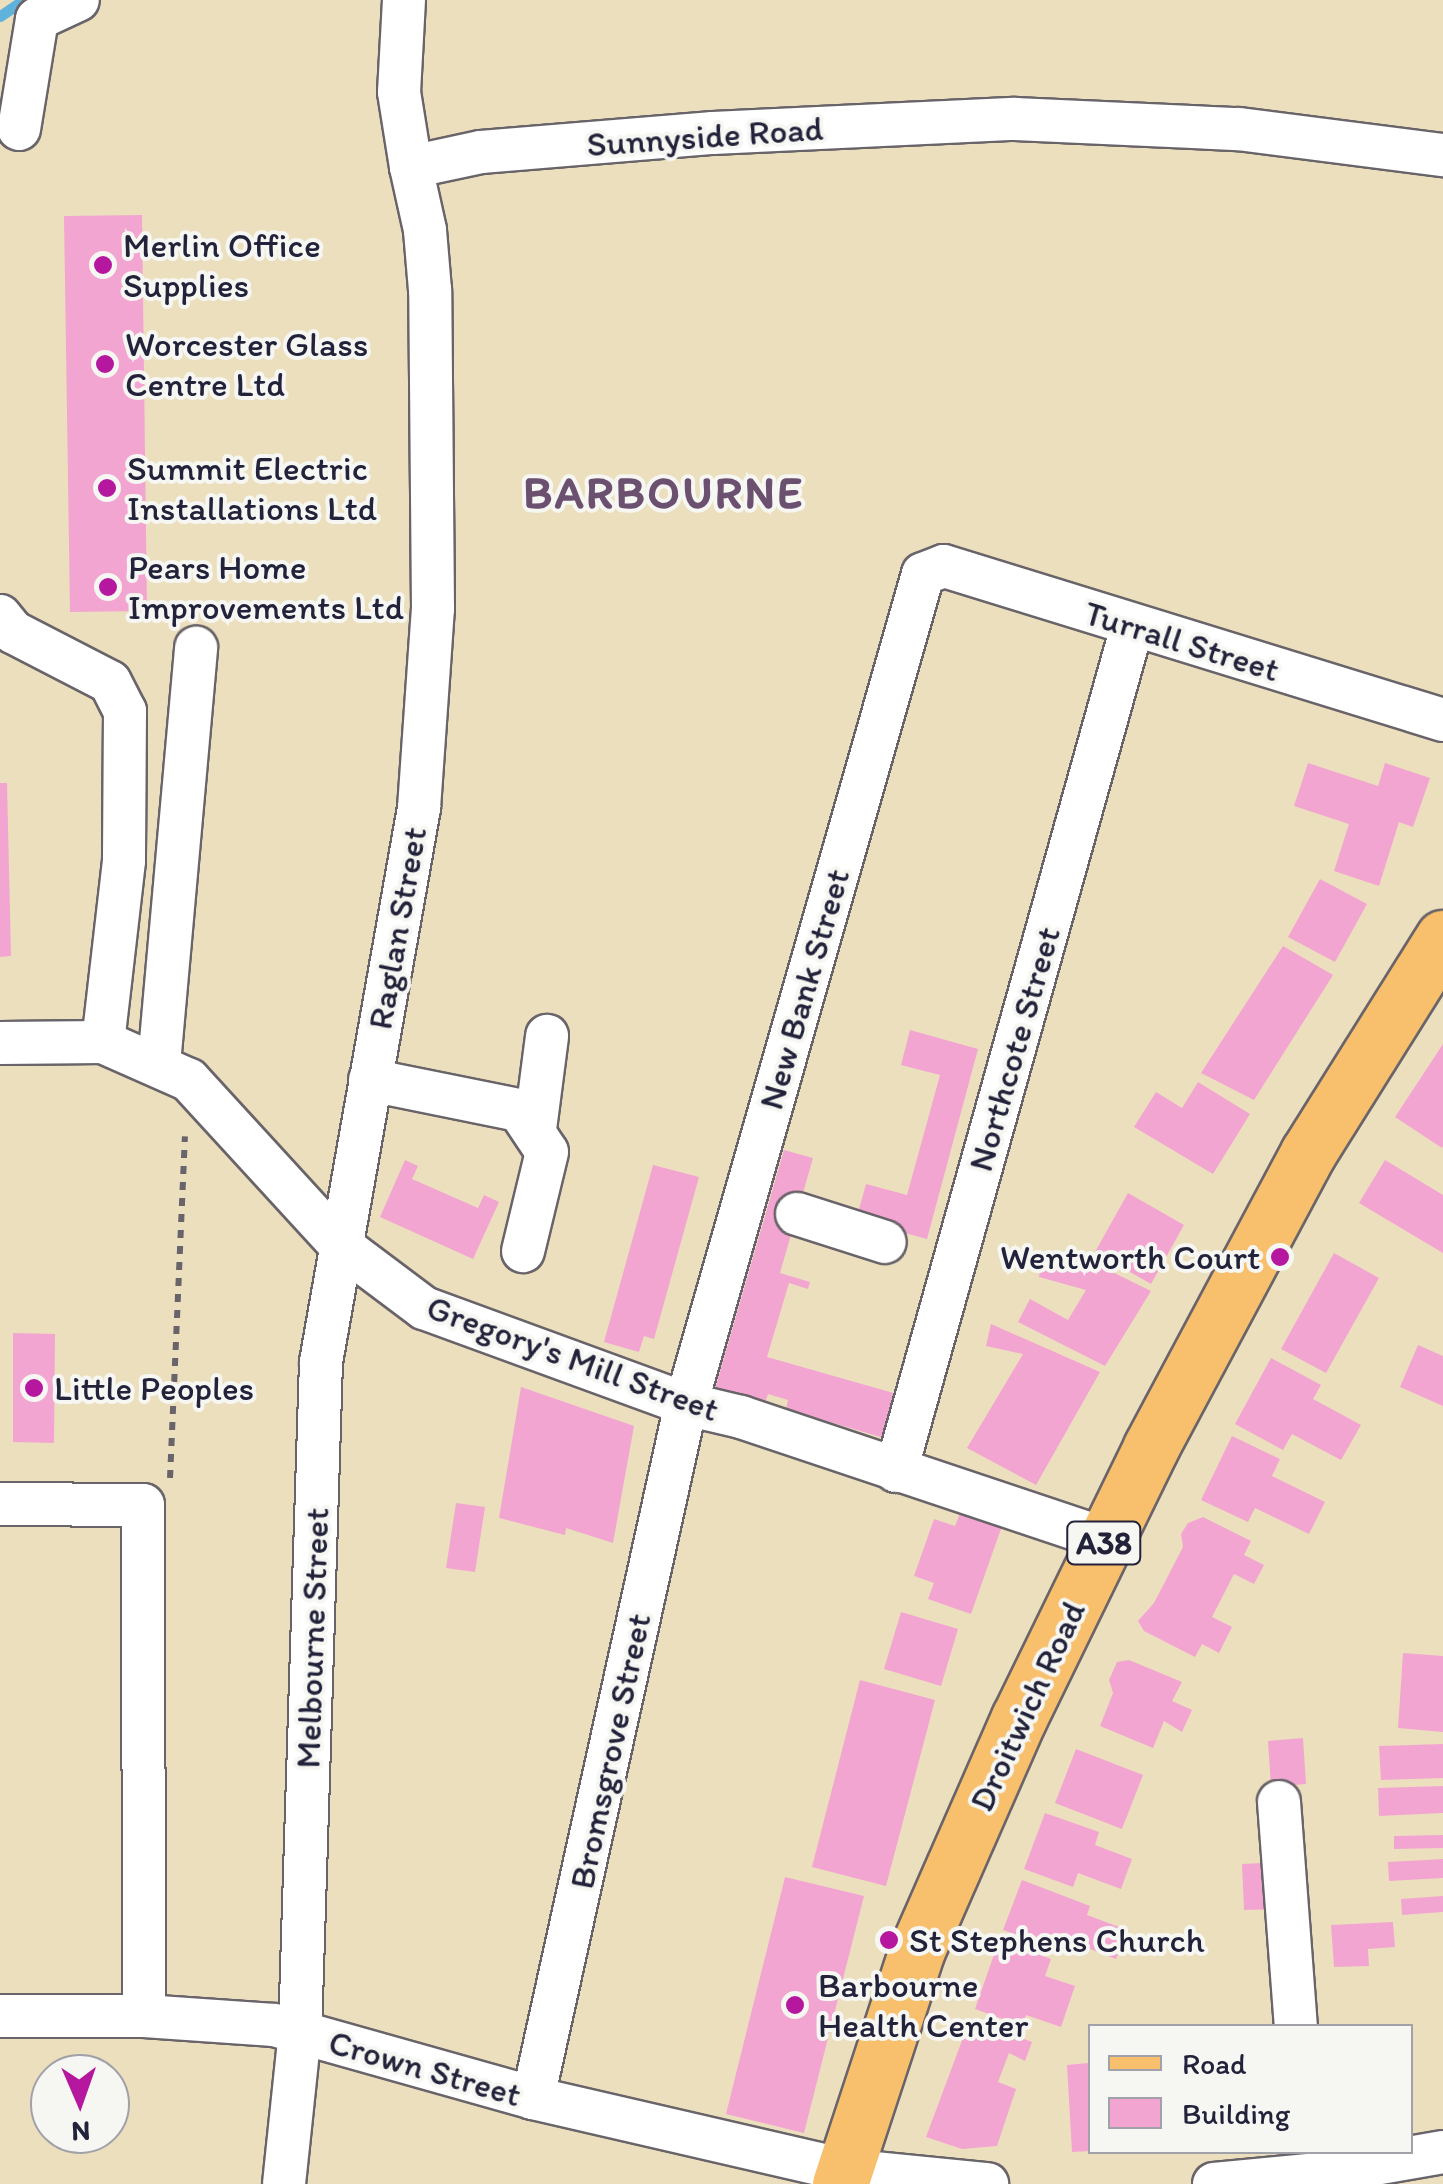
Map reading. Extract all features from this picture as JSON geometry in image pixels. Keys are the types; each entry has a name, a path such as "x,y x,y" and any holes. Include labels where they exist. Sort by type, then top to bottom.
{"main road":[{"name":"Droitwich Road","path":"842,2177 917,1950 1019,1718 1106,1539 1308,1153 1443,938"}],"street":[{"path":"19,129 37,19 78,0"},
{"path":"404,0 399,92 412,167"},
{"name":"Sunnyside Road","path":"412,167 481,152 655,138 1016,119 1239,129 1443,155"},
{"name":"Raglan Street","path":"340,1245 419,808 432,609 430,290 425,230 412,167"},
{"name":"Turrall Street","path":"923,574 944,566 1443,720"},
{"name":"New Bank Street","path":"686,1404 769,1208 923,574"},
{"path":"0,616 13,632 110,682 125,710 124,861 103,1042"},
{"name":"Northcote Street","path":"896,1471 1132,627"},
{"path":"174,1072 196,648"},
{"path":"534,1129 547,1036"},
{"name":"Gregory's Mill Street","path":"0,1043 103,1042 174,1072 340,1245 424,1308 686,1404 742,1417 1106,1539"},
{"path":"370,1080 519,1110 547,1152 522,1252"},
{"path":"769,1208 886,1242"},
{"name":"Melbourne Street","path":"284,2184 300,2033 321,1362 340,1245"},
{"name":"Bromsgrove Street","path":"533,2098 686,1404"},
{"path":"0,1504 144,1505 144,2016"},
{"path":"1280,1802 1296,2024"},
{"name":"Crown Street","path":"0,2016 144,2016 274,2025 533,2098 666,2115 842,2177 876,2170 987,2184"},
{"path":"1214,2184 1443,2152"}],"path":[{"path":"144,1505 170,1482 174,1072"}],"building":[{"path":"142,215 147,611 70,612 64,216"},
{"path":"1308,763 1378,786 1385,763 1430,778 1413,827 1399,822 1379,886 1334,871 1349,824 1294,806"},
{"path":"0,783 7,783 11,956 0,957"},
{"path":"1320,879 1367,904 1335,962 1288,937"},
{"path":"1283,946 1333,975 1254,1100 1201,1073"},
{"path":"910,1030 978,1049 927,1239 856,1220 866,1184 907,1195 940,1075 901,1065"},
{"path":"1443,1044 1443,1146 1442,1148 1395,1117"},
{"path":"1198,1082 1250,1114 1213,1174 1134,1127 1156,1092 1182,1108"},
{"path":"784,1150 813,1158 780,1273 810,1282 808,1289 789,1283 767,1357 897,1394 884,1438 786,1409 788,1400 768,1394 765,1403 715,1389"},
{"path":"405,1160 418,1166 412,1179 478,1208 484,1195 499,1202 473,1259 380,1217"},
{"path":"1385,1160 1443,1195 1443,1253 1359,1203"},
{"path":"653,1165 699,1177 654,1339 644,1336 639,1352 604,1342"},
{"path":"1128,1193 1184,1225 1151,1284 1095,1252"},
{"path":"1043,1252 1100,1266 1151,1291 1105,1366 1018,1322 1030,1299 1068,1320 1086,1290 1039,1277"},
{"path":"1334,1253 1379,1278 1326,1373 1281,1349"},
{"path":"991,1324 1100,1372 1036,1485 967,1448 1023,1354 986,1346"},
{"name":"Little Peoples","path":"13,1333 55,1334 54,1443 13,1442"},
{"path":"1418,1345 1443,1356 1443,1406 1400,1387"},
{"path":"1271,1358 1321,1385 1313,1399 1361,1425 1341,1460 1292,1434 1283,1450 1235,1424"},
{"path":"521,1387 634,1426 613,1543 566,1528 565,1535 499,1518"},
{"path":"1232,1436 1280,1459 1272,1476 1325,1502 1309,1534 1255,1508 1248,1522 1201,1500"},
{"path":"456,1503 485,1507 475,1572 446,1568"},
{"path":"962,1508 1003,1523 971,1614 928,1599 934,1583 914,1576 934,1519 955,1526"},
{"path":"1203,1517 1251,1541 1244,1555 1264,1565 1254,1584 1234,1574 1212,1617 1232,1627 1219,1653 1202,1644 1195,1657 1144,1631 1138,1621 1154,1603 1183,1547 1181,1534 1188,1523"},
{"path":"901,1612 958,1629 941,1686 884,1669"},
{"path":"1403,1653 1443,1656 1443,1732 1398,1728"},
{"path":"1129,1660 1182,1682 1172,1701 1192,1710 1182,1732 1164,1721 1153,1748 1100,1726 1113,1693 1109,1680 1117,1662"},
{"path":"860,1680 935,1700 886,1886 812,1867"},
{"path":"1303,1738 1306,1784 1271,1787 1268,1741"},
{"path":"1443,1744 1443,1778 1381,1780 1379,1746"},
{"path":"1076,1749 1143,1775 1122,1829 1055,1803"},
{"path":"1443,1786 1443,1813 1379,1816 1378,1788"},
{"path":"1045,1813 1099,1832 1095,1845 1132,1859 1121,1889 1078,1873 1073,1887 1024,1869"},
{"path":"1443,1835 1443,1848 1394,1849 1394,1836"},
{"path":"1443,1859 1443,1878 1389,1881 1388,1862"},
{"path":"1279,1862 1281,1909 1244,1910 1242,1864"},
{"name":"Barbourne Health Center","path":"785,1877 864,1896 804,2133 726,2114"},
{"path":"1022,1880 1090,1906 1087,1915 1127,1930 1116,1959 1072,1942 1068,1953 1003,1930"},
{"path":"1443,1896 1443,1912 1402,1915 1401,1899"},
{"path":"1393,1922 1395,1947 1368,1949 1369,1966 1334,1967 1331,1925"},
{"path":"999,1940 1051,1959 1045,1976 1075,1986 1061,2027 1026,2015 1022,2026 975,2009"},
{"path":"970,2019 1032,2042 1025,2061 1009,2053 998,2082 1016,2089 997,2146 962,2149 926,2137"},
{"path":"1088,2063 1088,2151 1072,2152 1067,2065"}],"waterway":[{"path":"0,16 24,0"}],"place":[{"name":"Merlin Office Supplies","path":"103,265"},
{"name":"Worcester Glass Centre Ltd","path":"105,364"},
{"name":"Summit Electric Installations Ltd","path":"107,488"},
{"name":"Pears Home Improvements Ltd","path":"108,587"},
{"name":"Wentworth Court","path":"1280,1257"},
{"name":"Little Peoples","path":"34,1388"},
{"name":"St Stephens Church","path":"889,1940"},
{"name":"Barbourne Health Center","path":"795,2005"}],"district":[{"name":"BARBOURNE","path":"664,493"}]}
